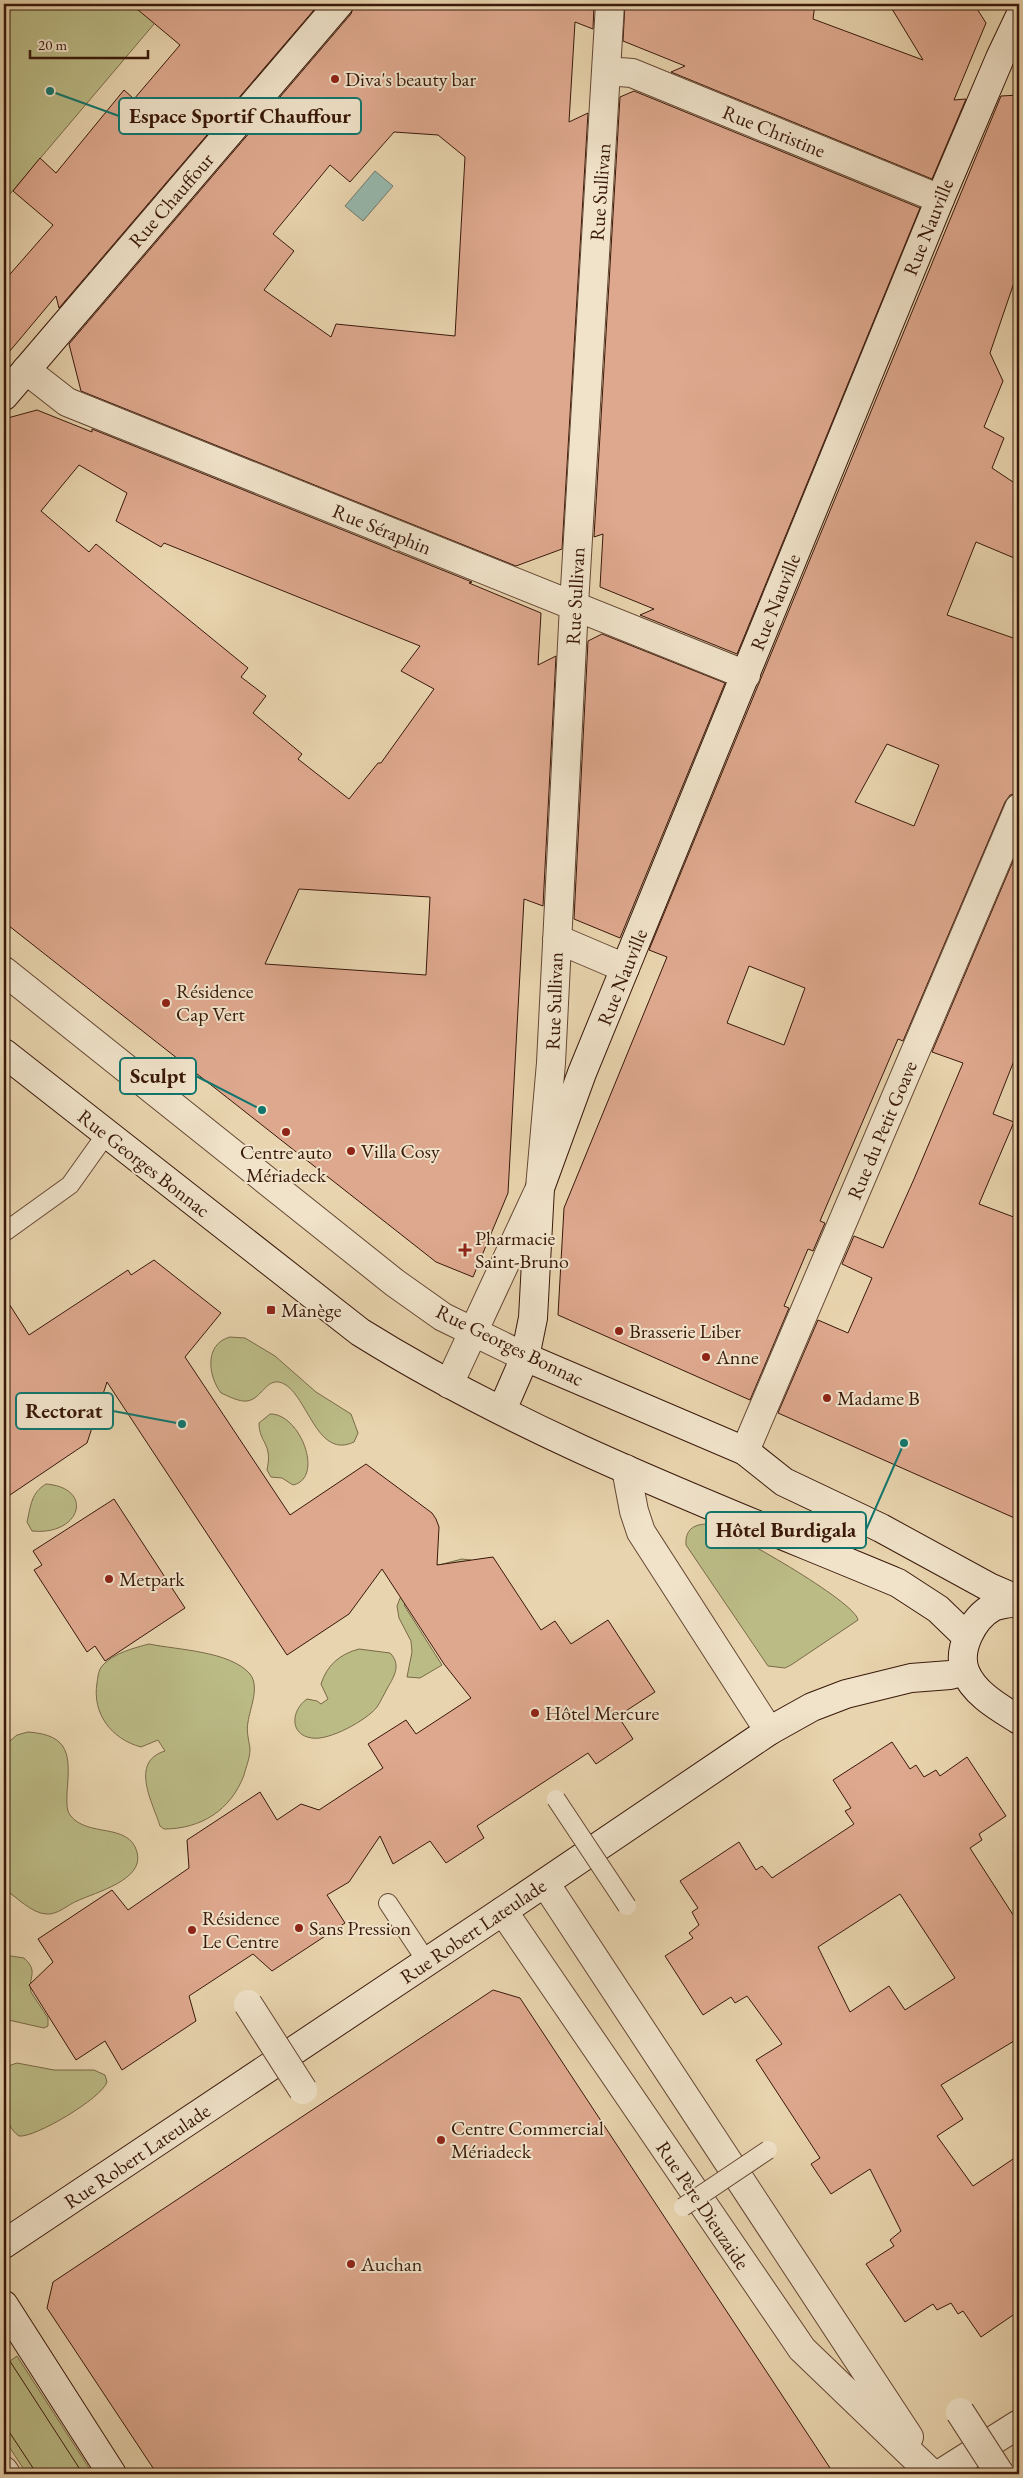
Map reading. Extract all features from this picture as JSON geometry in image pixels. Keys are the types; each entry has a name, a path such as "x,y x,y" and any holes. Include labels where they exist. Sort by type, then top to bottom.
{"street":[{"name":"Rue Chauffour","path":"4,396 339,4"},
{"name":"Rue Sullivan","path":"502,1410 525,1357 533,1318 540,1188 551,1063 574,604 610,4"},
{"path":"1009,4 1019,19"},
{"name":"Rue Nauville","path":"540,1188 582,1073 940,199 1000,58 1019,19"},
{"name":"Rue Christine","path":"607,71 632,73 940,199"},
{"name":"Rue Séraphin","path":"26,370 67,402 574,604 746,675"},
{"name":"Rue du Petit Goave","path":"745,1451 1019,808"},
{"path":"557,939 625,968"},
{"name":"Rue Georges Bonnac","path":"4,971 395,1284 443,1317 525,1357 745,1451 784,1482 881,1528 989,1587 1019,1601"},
{"name":"Rue Georges Bonnac","path":"4,1053 360,1332 416,1367 626,1469 898,1583 938,1609 967,1637"},
{"name":"Rue Sullivan","path":"449,1384 540,1188"},
{"path":"626,1469 634,1511 641,1532 768,1730"},
{"path":"1019,1601 993,1607 978,1621 967,1637 963,1655 965,1671 982,1694 1019,1720"},
{"name":"Rue Robert Lateulade","path":"4,2244 504,1911 768,1730 812,1707 846,1694 911,1678 950,1675 965,1671"},
{"name":"Rue Père Dieuzaide","path":"545,1883 933,2474"},
{"name":"Rue Père Dieuzaide","path":"504,1911 802,2350 933,2474"},
{"path":"248,2004 303,2090"},
{"path":"4,2305 112,2474"},
{"path":"960,2412 1000,2474"},
{"path":"940,2474 1019,2424"}],"lane":[{"path":"6,1230 70,1185 107,1133"},
{"path":"556,1799 628,1906"},
{"path":"388,1903 427,1962"},
{"path":"683,2207 768,2150"}],"green space":[{"path":"4,4 171,4 4,201"},
{"path":"230,1337 245,1338 275,1356 316,1392 351,1414 358,1433 354,1442 342,1445 331,1443 315,1426 294,1393 280,1382 270,1384 257,1396 247,1401 237,1400 221,1393 211,1370 212,1353 216,1346"},
{"path":"270,1414 281,1416 291,1424 305,1446 308,1459 307,1471 302,1480 293,1485 282,1478 271,1477 267,1470 268,1454 259,1423"},
{"path":"46,1484 61,1487 71,1494 76,1502 76,1511 71,1519 62,1526 49,1531 32,1531 27,1522 31,1505 34,1495"},
{"path":"708,1524 765,1552 815,1583 837,1598 852,1611 858,1620 791,1665 785,1668 768,1666 686,1545 687,1535 691,1529 698,1525"},
{"path":"462,1559 471,1560 404,1605 442,1665 420,1678 407,1677 412,1652 411,1641 399,1618 397,1606 404,1588 431,1567"},
{"path":"149,1644 203,1653 230,1660 250,1674 254,1685 254,1698 247,1726 249,1756 244,1775 238,1787 223,1807 213,1815 202,1821 178,1828 164,1829 160,1826 146,1784 148,1764 154,1756 165,1751 158,1740 141,1747 121,1738 106,1723 101,1714 96,1694 99,1671 103,1665 118,1654"},
{"path":"359,1649 390,1653 395,1661 395,1674 377,1707 357,1723 328,1736 312,1738 299,1732 295,1722 295,1715 298,1709 307,1699 321,1704 328,1699 321,1684 327,1671 340,1657"},
{"path":"28,1732 53,1738 65,1750 68,1768 67,1805 70,1815 77,1822 87,1826 126,1837 133,1843 137,1852 137,1862 134,1870 127,1877 117,1884 50,1914 35,1911 4,1889 4,1746 17,1735"},
{"path":"4,1955 24,1958 31,1967 31,1992 48,2018 48,2026 44,2028 4,2019"},
{"path":"17,2063 54,2070 94,2070 105,2075 107,2082 93,2097 67,2116 39,2131 19,2136 9,2123 4,2106 4,2072 11,2065"},
{"path":"17,2356 93,2474 27,2474 4,2439 4,2365"}],"water":[{"path":"375,171 393,186 363,221 345,206"}],"building":[{"path":"131,4 319,4 59,308 56,296 4,358 4,281 53,225 13,191 40,158 56,173 124,90 134,99 180,45"},
{"path":"354,4 594,4 593,29 575,22 569,122 588,113 562,549 516,566 81,391 69,344 351,14","holes":["394,132 438,135 465,157 455,336 336,324 331,337 264,290 294,251 273,234 330,165 350,182"]},
{"path":"625,4 815,4 813,19 923,60 889,4 974,4 986,23 954,100 966,99 932,179 671,72 685,66 623,41"},
{"path":"634,91 920,208 737,654 640,615 654,609 600,587 603,534 594,537 620,97"},
{"path":"1019,95 1019,268 990,353 1003,381 984,427 1004,438 992,468 1019,486 1019,560 976,542 947,615 1019,640 1019,793 1010,795 1005,802 903,1041 898,1039 820,1221 825,1223 813,1251 808,1249 784,1306 789,1308 750,1400 558,1315 564,1208 667,957 649,950 1001,96","holes":["887,744 939,765 914,826 855,802","749,966 805,988 784,1045 727,1023"]},
{"path":"37,410 92,432 92,429 472,582 469,583 541,613 538,665 556,656 543,906 524,899 508,1193 473,1277 436,1262 4,922 4,419","holes":["79,465 127,493 116,521 161,547 164,543 420,646 401,671 434,689 381,763 378,763 349,799 298,759 302,754 253,713 266,696 241,677 248,668 96,544 89,552 41,511","299,889 430,897 426,975 265,964"]},
{"path":"602,634 725,683 620,938 574,919 588,641"},
{"path":"1019,847 1019,1048 993,1114 1014,1122 979,1204 1019,1219 1019,1520 778,1413 818,1320 848,1333 872,1278 842,1264 854,1236 883,1248 914,1179 963,1063 932,1052"},
{"path":"154,1260 221,1313 185,1357 290,1515 366,1464 432,1513 439,1527 437,1565 493,1557 541,1630 555,1621 571,1644 608,1620 655,1692 618,1716 633,1739 596,1764 588,1753 477,1826 484,1838 446,1863 430,1841 393,1864 380,1836 349,1882 327,1895 345,1923 272,1971 253,1954 189,1996 196,2021 122,2070 105,2041 76,2060 29,1985 53,1962 38,1939 112,1890 128,1910 189,1868 187,1840 260,1792 277,1820 301,1804 319,1810 383,1768 368,1744 406,1720 416,1734 471,1698 444,1664 382,1569 349,1614 287,1655 107,1382 87,1443 4,1499 4,1296 29,1335 128,1270 131,1275"},
{"name":"Metpark","path":"114,1499 185,1608 105,1661 95,1646 87,1652 34,1570 42,1565 33,1551"},
{"path":"892,1742 910,1769 916,1765 924,1777 936,1770 940,1776 967,1757 1006,1816 979,1834 982,1840 970,1848 1019,1924 1019,2038 941,2085 963,2119 937,2136 973,2186 1019,2155 1019,2311 981,2337 963,2311 958,2314 951,2303 937,2310 933,2304 905,2322 866,2264 894,2246 890,2240 901,2231 870,2169 831,2194 811,2164 820,2158 756,2060 782,2044 747,1996 735,2003 731,1997 703,2015 665,1956 693,1938 689,1933 699,1925 692,1912 698,1908 680,1881 739,1842 756,1870 762,1866 772,1878 854,1824 845,1811 851,1808 833,1780","holes":["900,1894 955,1978 905,2010 889,1986 850,2012 818,1947"]},
{"name":"Centre Commercial Mériadeck","path":"493,1990 520,1998 834,2474 157,2474 47,2308 53,2282"}],"tram line":[{"path":"4,2352 83,2474"},
{"path":"4,2424 37,2474"}],"place":[{"name":"Diva's beauty bar","path":"335,79"},
{"name":"Espace Sportif Chauffour","path":"50,91"},
{"name":"Résidence Cap Vert","path":"166,1003"},
{"name":"Sculpt","path":"262,1110"},
{"name":"Centre auto Mériadeck","path":"286,1132"},
{"name":"Villa Cosy","path":"351,1151"},
{"name":"Pharmacie Saint-Bruno","path":"465,1250"},
{"name":"Manège","path":"271,1310"},
{"name":"Brasserie Liber","path":"619,1331"},
{"name":"Anne","path":"706,1357"},
{"name":"Madame B","path":"827,1398"},
{"name":"Rectorat","path":"182,1424"},
{"name":"Hôtel Burdigala","path":"904,1443"},
{"name":"Metpark","path":"109,1579"},
{"name":"Hôtel Mercure","path":"535,1713"},
{"name":"Sans Pression","path":"299,1928"},
{"name":"Résidence Le Centre","path":"192,1930"},
{"name":"Centre Commercial Mériadeck","path":"441,2140"},
{"name":"Auchan","path":"351,2264"}]}
